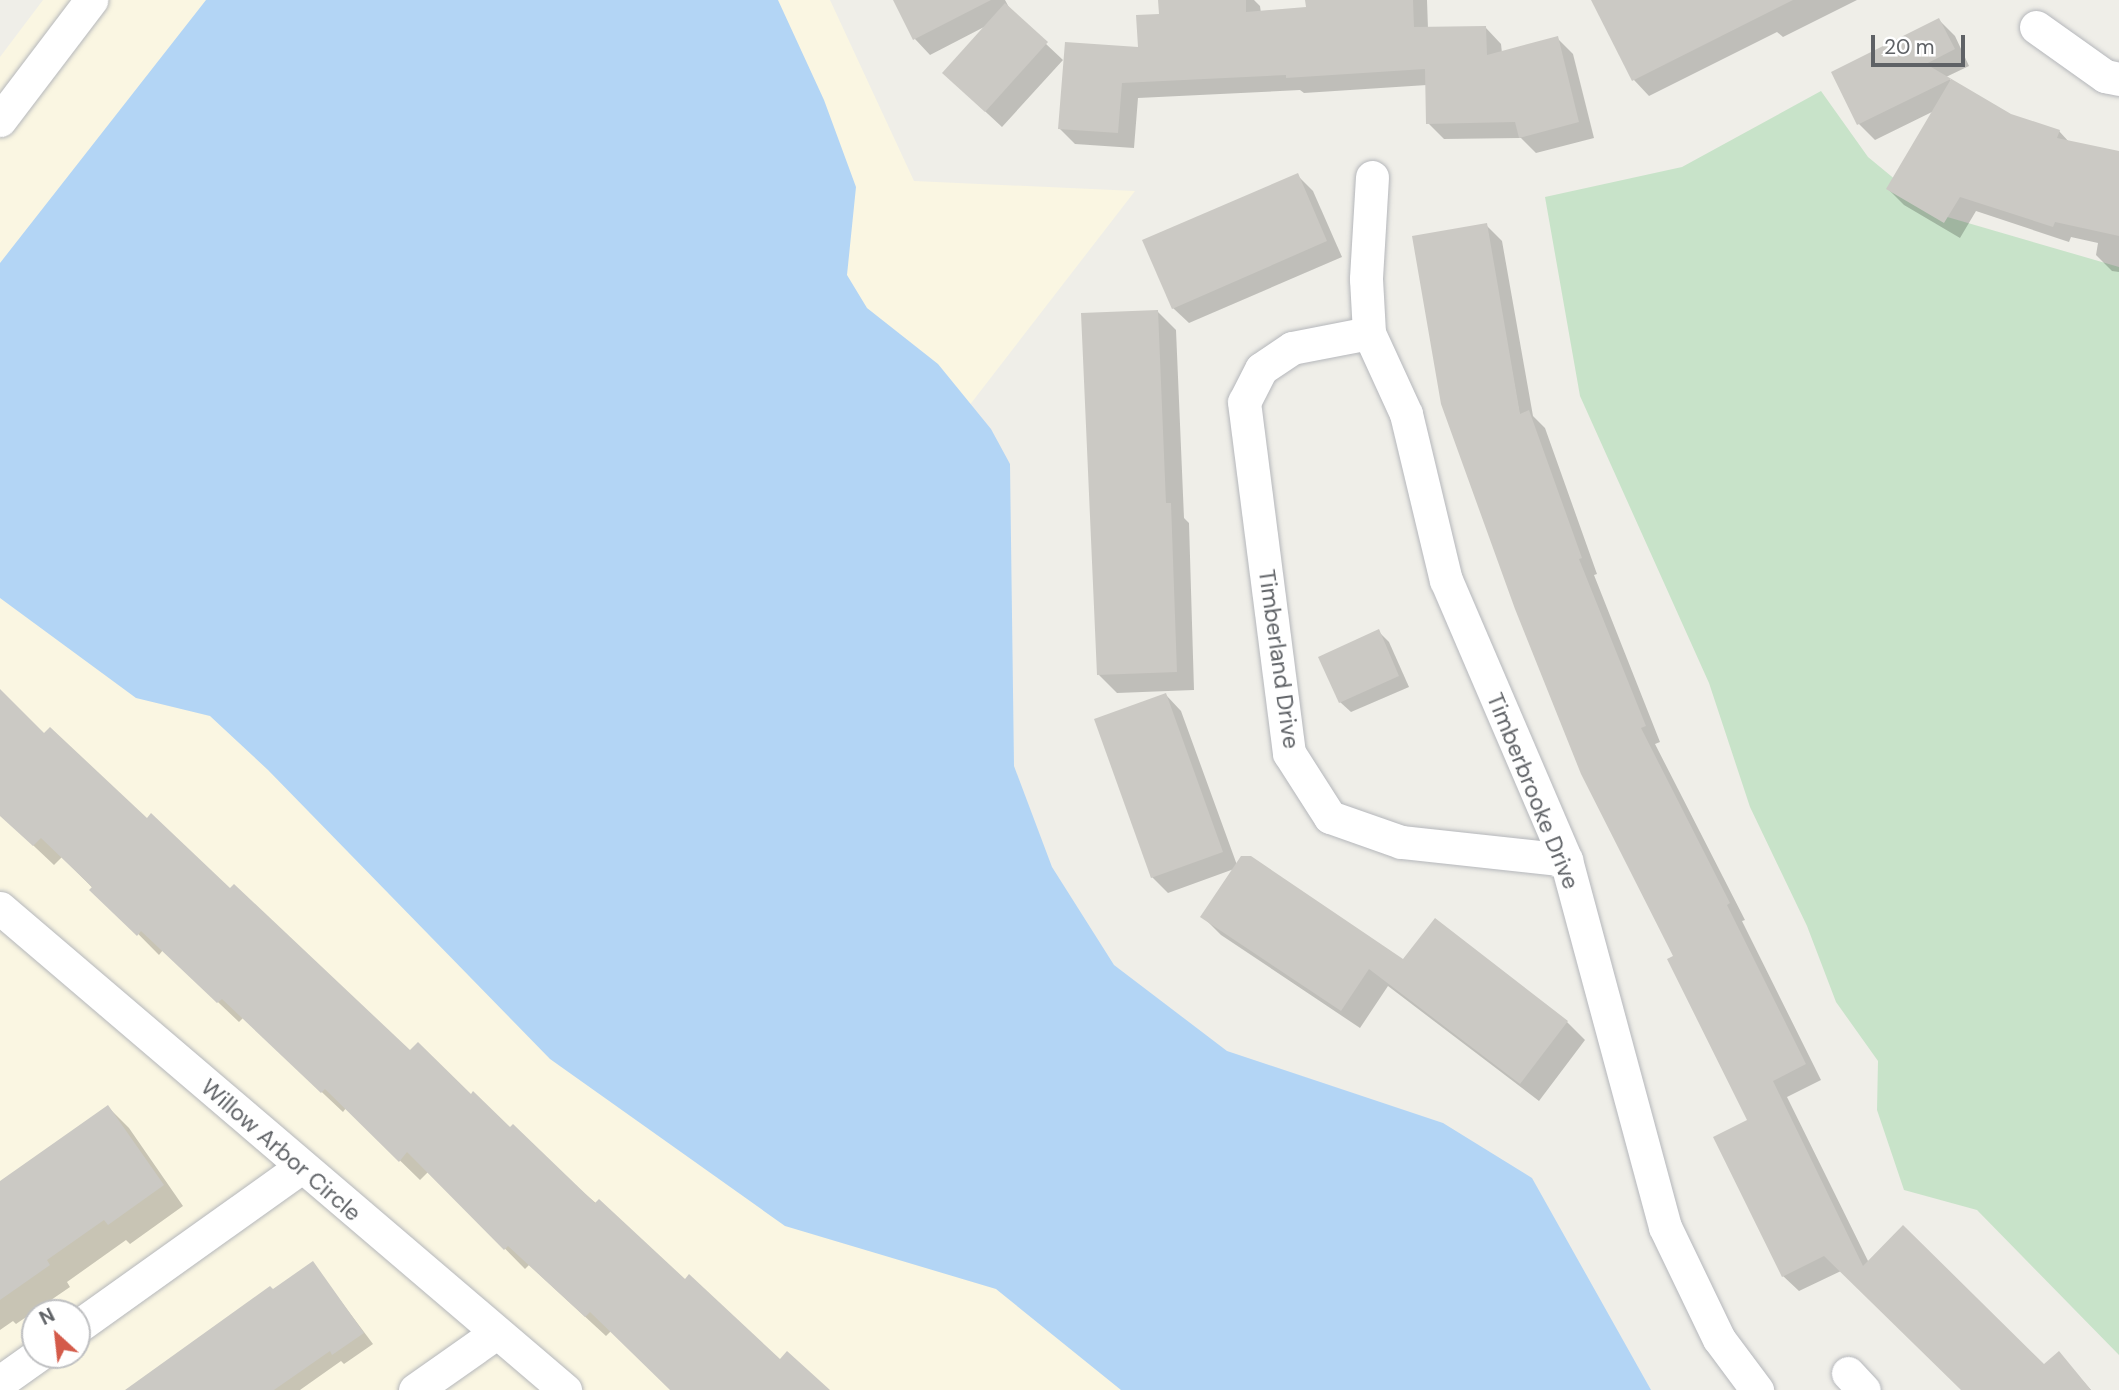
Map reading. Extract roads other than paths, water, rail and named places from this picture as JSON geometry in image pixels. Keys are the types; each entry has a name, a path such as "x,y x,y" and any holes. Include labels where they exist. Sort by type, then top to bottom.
{"street":[{"path":"0,120 91,0"},
{"path":"2036,27 2105,76 2119,79"},
{"name":"Timberbrooke Drive","path":"1372,177 1366,279 1368,333 1406,414 1446,580 1566,860 1665,1227 1719,1339 1757,1390"},
{"name":"Timberland Drive","path":"1368,333 1292,348 1261,369 1244,402 1289,753 1330,817 1401,842 1566,860"},
{"name":"Willow Arbor Circle","path":"0,908 565,1390"},
{"path":"91,1317 301,1167"},
{"path":"415,1390 496,1333"},
{"path":"0,1382 21,1367"}],"water":[{"path":"206,0 778,0 824,100 856,187 847,275 867,308 938,364 991,429 1010,464 1014,766 1052,867 1114,965 1227,1051 1443,1123 1532,1178 1651,1390 1121,1390 996,1289 785,1226 550,1059 268,770 210,716 136,698 0,598 0,263"}]}
